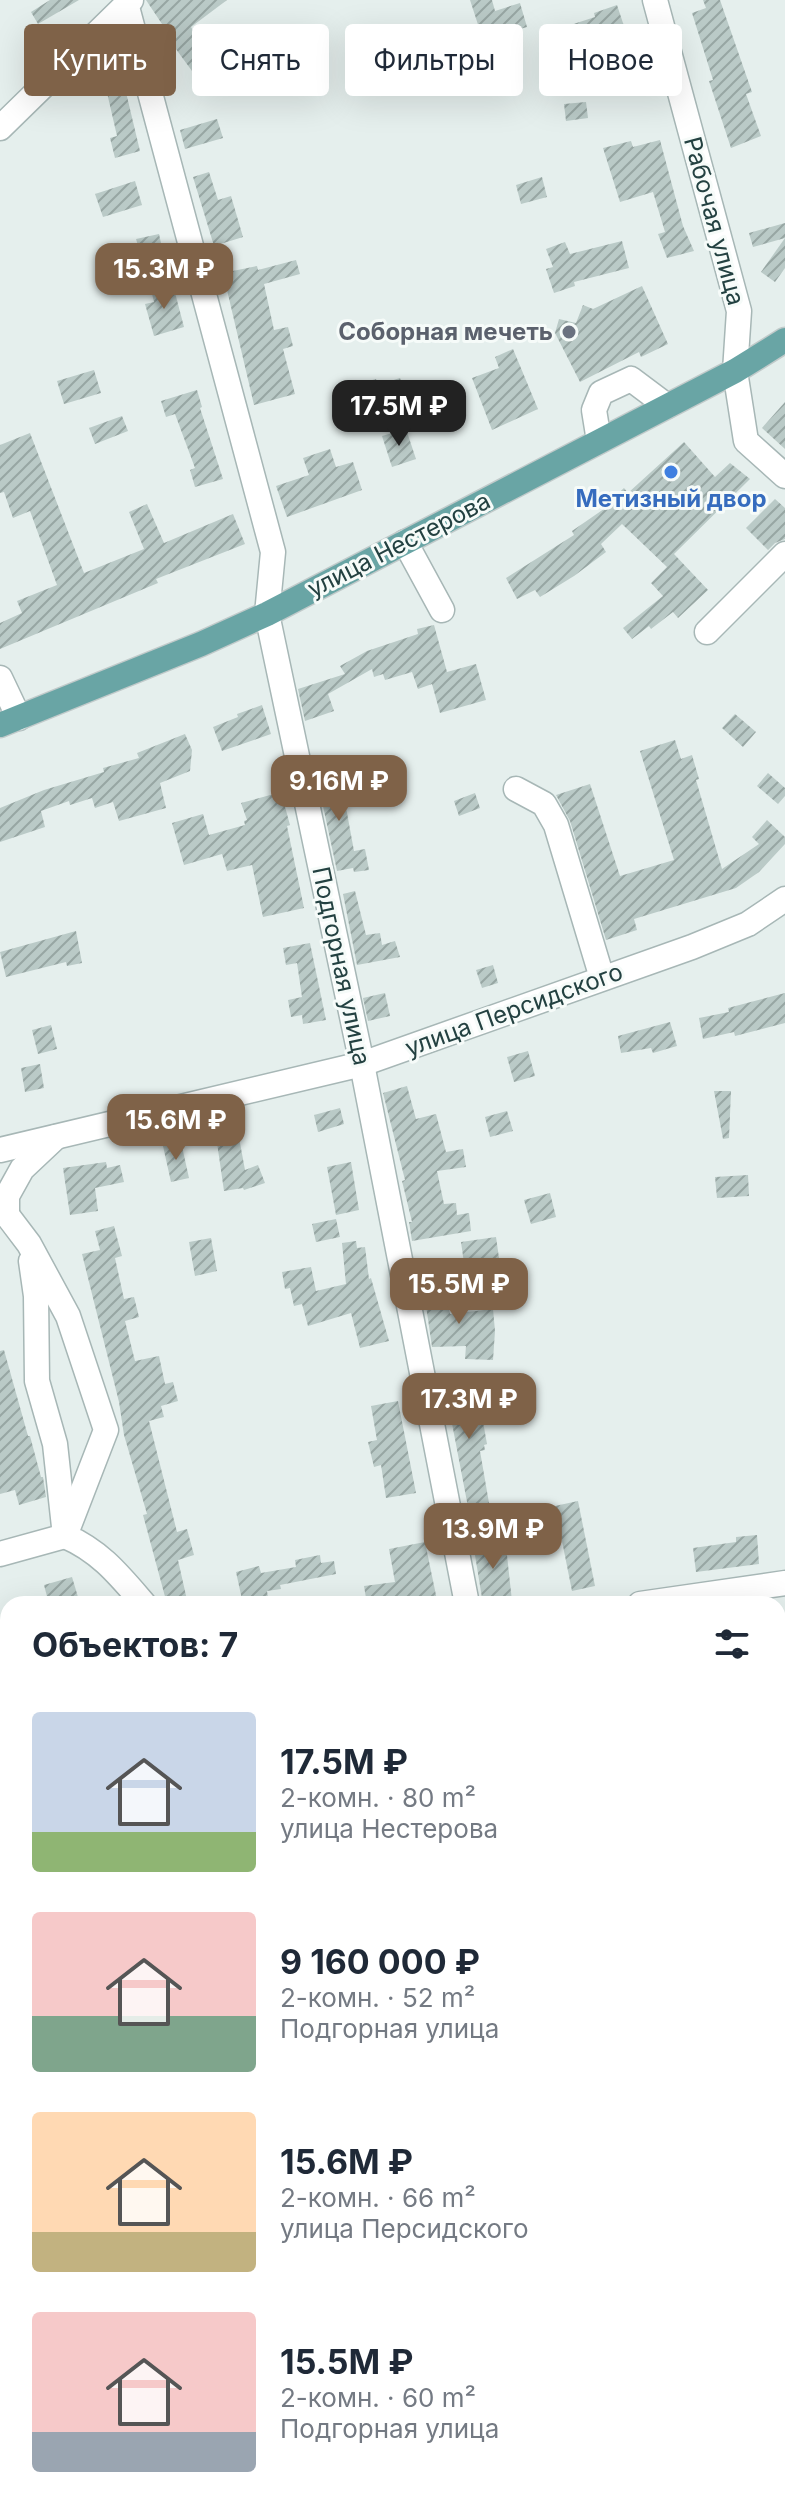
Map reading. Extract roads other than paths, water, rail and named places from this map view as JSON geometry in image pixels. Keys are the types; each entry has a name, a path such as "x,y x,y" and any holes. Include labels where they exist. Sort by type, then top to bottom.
{"main road":[{"name":"улица Нестерова","path":"9,722 267,614 735,371 785,340"}],"street":[{"name":"Рабочая улица","path":"655,0 739,311 735,371 746,441 785,476"},
{"path":"5,114 129,4"},
{"name":"Подгорная улица","path":"129,4 273,552 267,614 362,1064 465,1596"},
{"path":"599,441 594,410 601,393 631,379 667,406"},
{"path":"405,542 442,610"},
{"path":"707,632 785,554"},
{"path":"0,678 9,722"},
{"path":"516,789 544,804 556,825 602,978"},
{"name":"улица Персидского","path":"0,1150 362,1064 692,947 748,924 785,899"},
{"path":"56,1137 22,1169 7,1196 4,1213 29,1244 68,1316 106,1430 65,1536"},
{"path":"29,1244 36,1296 37,1381 55,1444 65,1536"},
{"path":"0,1554 65,1536 86,1545 107,1561 137,1596"},
{"path":"695,1596 785,1583"}],"place":[{"name":"Соборная мечеть","path":"569,332"},
{"name":"Метизный двор","path":"671,472"}]}
